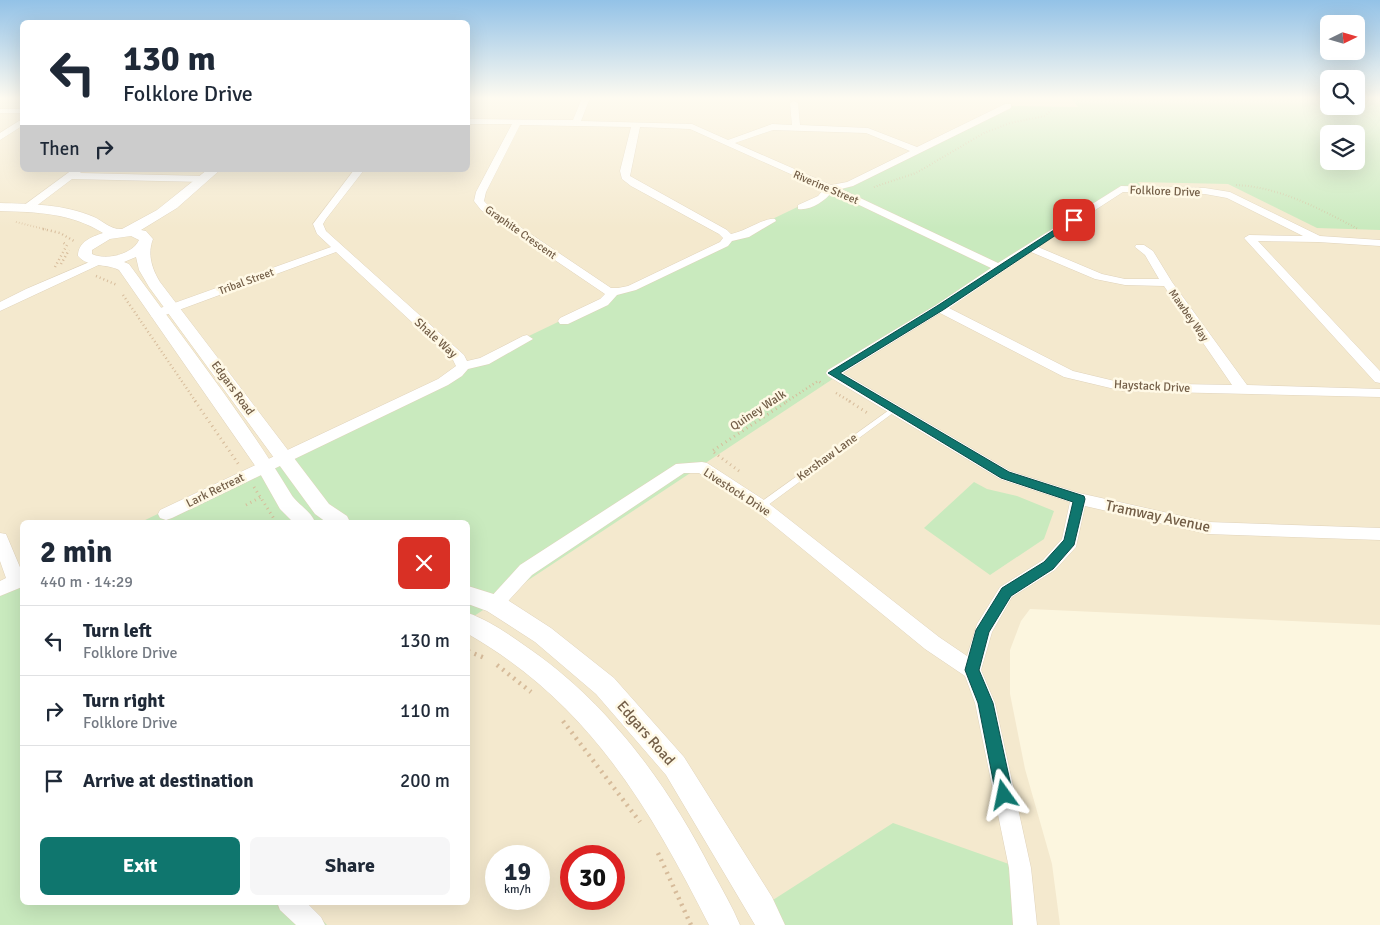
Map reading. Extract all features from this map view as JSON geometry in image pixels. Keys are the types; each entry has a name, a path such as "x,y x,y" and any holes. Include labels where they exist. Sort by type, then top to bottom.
{"street":[{"name":"Graphite Crescent","path":"507,141 481,192 479,201 486,208 603,288 614,292"},
{"path":"632,141 625,177 634,184 723,232 728,238"},
{"name":"Riverine Street","path":"723,141 822,186 831,188 999,268"},
{"path":"727,143 732,141"},
{"path":"892,141 918,151"},
{"path":"802,207 822,198 831,188 844,186 938,141"},
{"path":"0,307 30,291 105,261 130,254 145,242 157,227 188,204 223,172"},
{"name":"Shale Way","path":"264,466 443,382 458,373 463,366 459,358 336,248 321,232 318,224 357,172"},
{"path":"27,208 74,173 209,174"},
{"path":"0,207 27,208 80,216 121,233 161,215 209,174"},
{"name":"Folklore Drive","path":"1079,499 1005,475 833,373 940,308 1122,189 1205,192 1230,195 1318,239"},
{"path":"0,214 52,218 74,225 83,240 88,259 105,261"},
{"path":"564,321 604,302 614,292 632,288 724,244 728,238 745,234 771,221"},
{"path":"30,291 83,240 121,233 138,233 145,242"},
{"path":"1380,243 1318,239 1249,238 1380,379"},
{"name":"Edgars Road","path":"145,242 142,260 146,272 322,509 337,520"},
{"path":"1140,247 1149,253 1167,283"},
{"name":"Tribal Street","path":"156,314 336,248"},
{"name":"Mawbey Way","path":"1030,248 1099,277 1125,282 1167,283 1242,389"},
{"name":"Edgars Road","path":"105,261 124,267 264,466 287,504 303,520"},
{"name":"Haystack Drive","path":"940,308 1069,374 1122,387 1380,393"},
{"path":"463,366 484,360 527,339"},
{"name":"Lark Retreat","path":"166,514 264,466"},
{"name":"Livestock Drive","path":"495,604 526,570 681,468 702,467 761,506 932,643 972,670"},
{"path":"1025,925 1020,868 987,712 972,670 983,630 1006,592 1049,566 1070,542 1079,499"},
{"name":"Tramway Avenue","path":"1079,499 1208,528 1380,534"},
{"path":"0,539 20,580 0,589"},
{"name":"Edgars Road","path":"470,596 495,604 543,635 605,686 675,766 762,907 770,925"},
{"path":"470,624 523,658 571,697 623,753 677,833 724,925"},
{"path":"291,905 313,925"}],"lane":[{"name":"Kershaw Lane","path":"761,506 894,410"}],"path":[{"path":"848,196 859,190 916,174 970,141"},
{"path":"1229,184 1257,186 1317,207 1362,231"},
{"path":"14,221 83,240"},
{"name":"Quiney Walk","path":"742,474 712,451 818,382 826,386"},
{"path":"833,391 878,420"},
{"path":"470,652 490,660 537,697"},
{"path":"559,716 641,823"},
{"path":"656,848 691,925"}],"shaded area":[{"path":"0,141 20,141 20,172 470,172 470,141 1320,141 1320,170 1365,170 1365,141 1380,141 1380,625 1030,609 1021,621 1010,650 1010,694 1025,769 1052,864 1060,925 0,925"}],"green space":[{"path":"935,141 1320,141 1320,170 1365,170 1365,141 1380,141 1380,230 1317,228 1228,184 1138,182 1144,190 1117,191 470,619 470,520 145,520"},
{"path":"974,482 987,489 1017,496 1054,511 1044,539 990,575 924,528"},
{"path":"20,581 20,905 309,905 327,925 0,925 0,590"},
{"path":"893,823 1020,868 1025,925 770,925 762,907"}],"route":[{"path":"1004,795 985,703 972,670 983,630 1006,592 1049,566 1070,542 1079,499 1043,489 1005,475 833,373 940,308 1074,220"}]}
